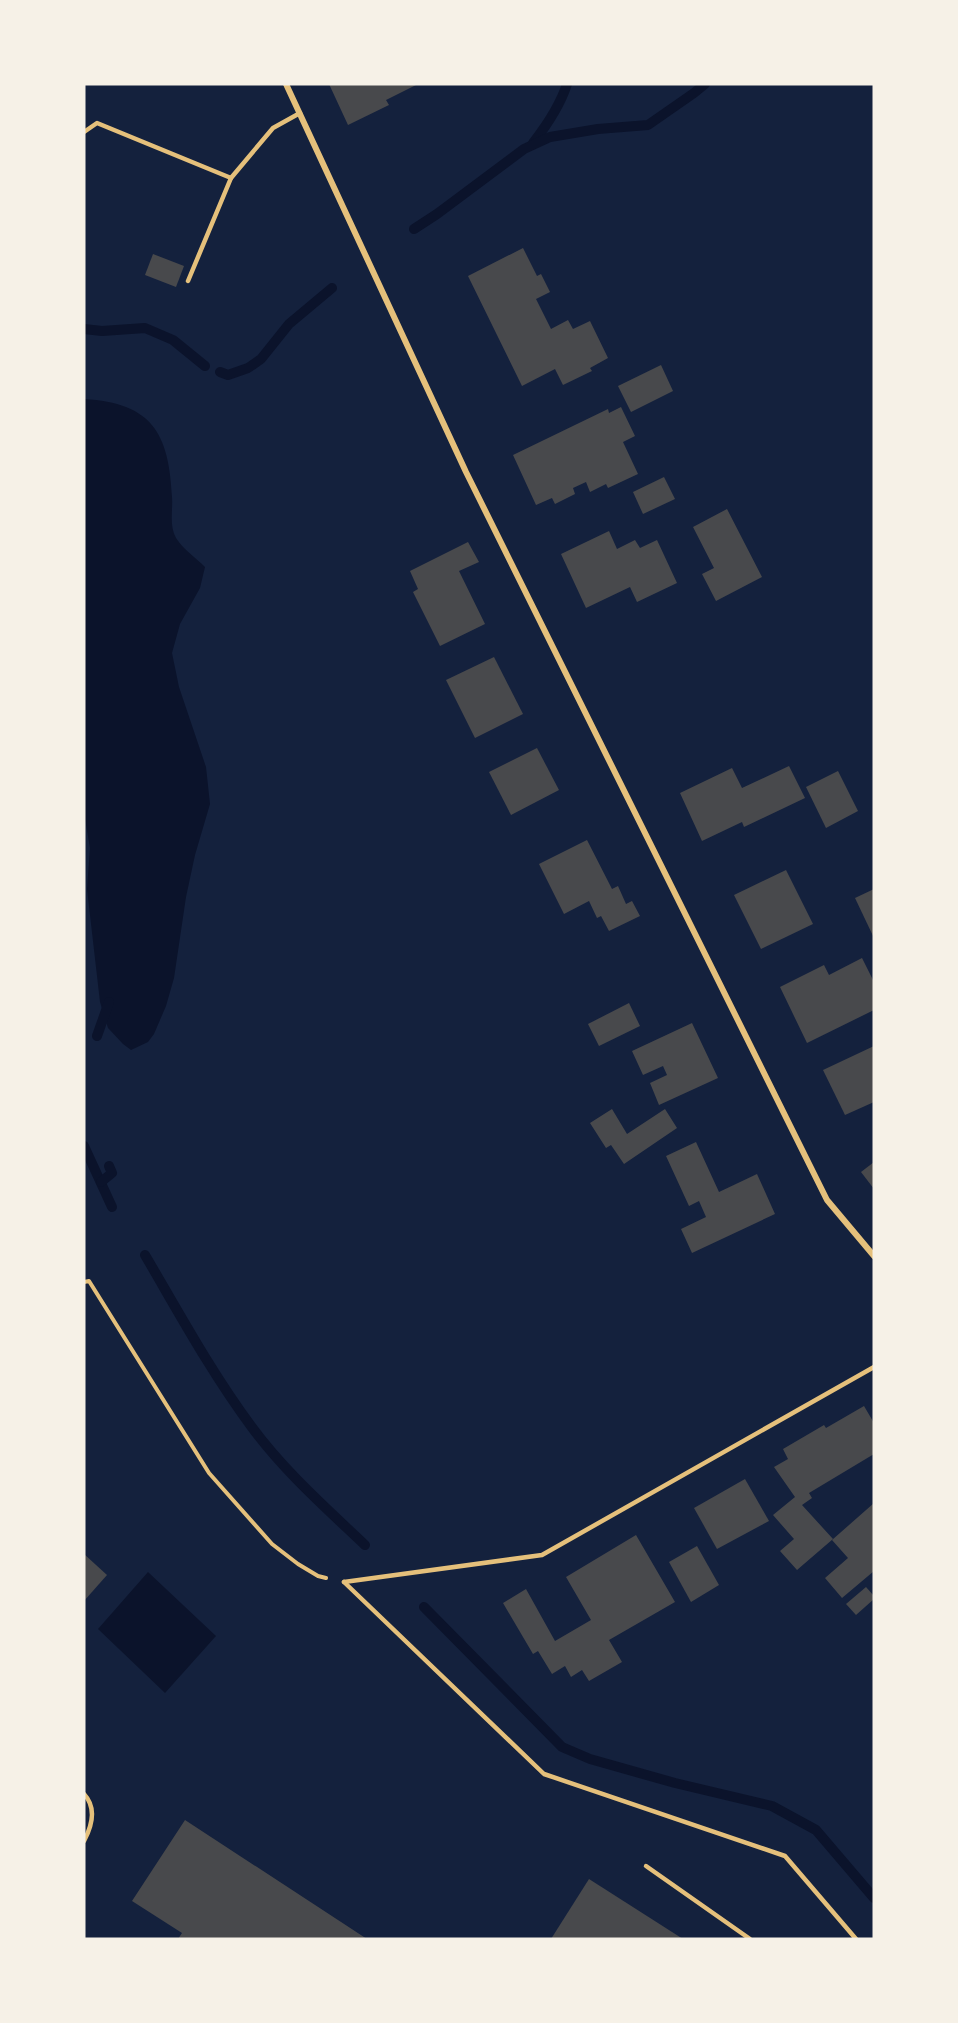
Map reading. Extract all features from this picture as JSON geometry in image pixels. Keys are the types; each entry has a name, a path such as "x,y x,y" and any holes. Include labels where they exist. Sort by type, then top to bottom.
{"street":[{"path":"286,84 466,472 827,1200 874,1256"}],"lane":[{"path":"188,281 231,178 273,128 300,112"},
{"path":"84,132 97,123 231,178"},
{"path":"344,1582 542,1555 874,1367"},
{"path":"344,1582 544,1774 785,1856 856,1939"},
{"path":"84,1794 92,1810 91,1828 84,1841"},
{"path":"646,1866 750,1939"}],"path":[{"path":"84,1282 89,1281 209,1473 272,1544 318,1576 344,1582"}],"water":[{"path":"84,399 126,407 141,415 152,426 161,439 167,455 174,533 182,546 205,567 200,588 180,624 172,653 179,687 206,767 210,804 195,855 186,897 174,978 166,1006 148,1042 131,1050 108,1028 100,1002 87,889 90,848 84,813"},
{"path":"148,1572 216,1636 165,1693 98,1629"}],"building":[{"path":"329,84 418,84 386,100 389,105 348,125"},
{"path":"523,248 537,276 541,274 550,292 536,299 551,329 568,320 573,329 590,321 608,358 590,368 592,371 563,385 555,369 522,386 468,276"},
{"path":"153,254 184,266 176,287 145,275"},
{"path":"661,365 673,391 631,412 618,386"},
{"path":"621,407 635,436 623,442 638,474 608,488 606,484 590,492 586,482 573,488 575,494 555,504 552,498 536,505 513,455 608,409 609,413"},
{"path":"664,477 675,499 643,514 633,492"},
{"path":"727,509 762,577 716,601 702,574 714,568 693,527"},
{"path":"609,531 617,549 635,540 640,548 657,540 677,583 637,602 630,587 586,608 561,554"},
{"path":"468,542 479,562 459,571 485,624 440,646 413,592 418,589 410,571"},
{"path":"494,657 523,714 475,738 446,680"},
{"path":"537,748 559,790 511,815 489,772"},
{"path":"789,766 805,798 744,827 742,822 702,841 680,793 732,768 742,788"},
{"path":"838,771 858,811 826,828 806,787"},
{"path":"587,840 612,889 618,886 626,904 632,901 640,916 609,931 601,916 597,918 589,901 564,914 539,864"},
{"path":"786,870 813,924 761,949 734,895"},
{"path":"874,889 874,938 855,898"},
{"path":"862,958 874,982 874,1010 807,1043 780,987 824,965 829,975"},
{"path":"629,1003 640,1026 599,1046 588,1024"},
{"path":"692,1023 718,1078 659,1105 650,1083 667,1075 663,1066 643,1075 632,1051"},
{"path":"874,1046 874,1102 845,1115 823,1070"},
{"path":"612,1109 627,1134 665,1109 677,1128 624,1164 611,1145 606,1148 590,1123"},
{"path":"696,1142 719,1192 757,1174 775,1214 692,1253 681,1229 706,1217 699,1201 689,1206 666,1156"},
{"path":"874,1162 874,1189 861,1172"},
{"path":"864,1406 874,1423 874,1454 809,1493 812,1498 802,1505 833,1539 797,1570 780,1551 794,1539 773,1515 795,1497 774,1467 788,1459 783,1449 824,1425 826,1428"},
{"path":"745,1479 769,1521 717,1549 694,1508"},
{"path":"874,1503 874,1571 842,1598 825,1578 848,1558 832,1540"},
{"path":"636,1535 675,1602 609,1640 622,1662 589,1681 582,1670 571,1677 565,1666 552,1674 538,1651 533,1654 503,1603 526,1589 555,1641 591,1620 566,1577"},
{"path":"697,1546 719,1585 691,1602 669,1562"},
{"path":"84,1554 107,1575 84,1601"},
{"path":"866,1587 874,1599 856,1615 846,1604"},
{"path":"185,1820 367,1939 178,1939 182,1933 132,1901"},
{"path":"589,1879 683,1939 551,1939"}],"waterway":[{"path":"533,143 553,115 567,84"},
{"path":"414,229 524,149 550,137 598,129 648,125 705,84"},
{"path":"220,372 228,375 248,368 261,359 289,324 332,288"},
{"path":"84,329 102,331 145,328 173,340 205,366"},
{"path":"97,1036 109,1002"},
{"path":"84,1146 112,1207"},
{"path":"101,1182 112,1173 109,1166"},
{"path":"145,1255 209,1363 251,1426 291,1473 365,1545"},
{"path":"424,1607 562,1747 590,1759 675,1783 772,1806 816,1830 874,1898"}]}
